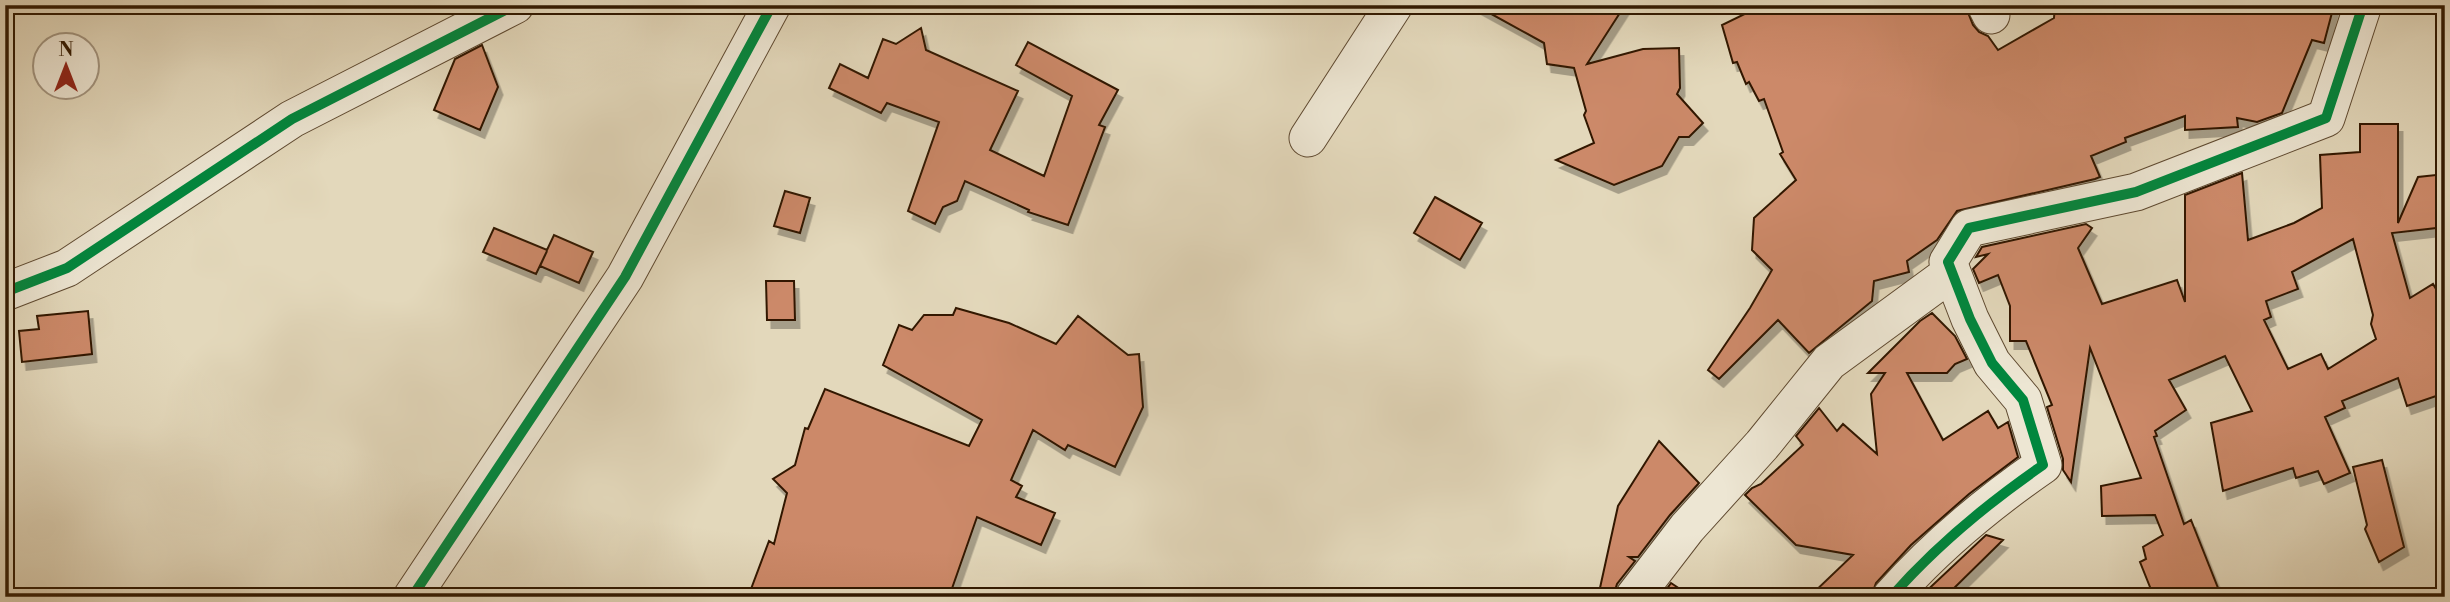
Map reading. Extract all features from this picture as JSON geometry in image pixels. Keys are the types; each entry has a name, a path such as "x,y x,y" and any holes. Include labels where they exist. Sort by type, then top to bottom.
{"street":[{"path":"5,292 67,268 292,119 515,5"},
{"path":"412,597 625,278 772,5"},
{"path":"1308,138 1394,5"},
{"path":"1891,597 1913,572 2000,494 2043,465 2023,400 1992,363 1970,318 1948,261 1969,228 2136,192 2326,118 2363,5"},
{"path":"1634,597 1687,528 1762,445 1829,362 1952,272"}],"building":[{"path":"1475,5 1625,5 1587,64 1643,49 1679,48 1680,88 1677,94 1703,123 1689,137 1679,137 1662,166 1614,185 1556,160 1594,143 1584,115 1586,111 1574,68 1547,64 1544,43"},
{"path":"1763,5 1965,5 1973,25 1988,36 1998,50 2054,18 2055,5 2334,5 2324,43 2312,40 2282,113 2257,122 2237,118 2238,127 2185,130 2185,116 2125,138 2126,142 2091,156 2100,177 1957,211 1937,240 1907,261 1909,272 1874,281 1872,301 1809,353 1778,320 1719,379 1708,370 1772,270 1752,250 1754,218 1796,180 1780,154 1783,152 1764,99 1759,101 1749,82 1746,84 1737,62 1733,63 1722,25"},
{"path":"921,28 926,50 1018,91 990,150 1044,176 1072,96 1016,65 1028,42 1118,90 1099,125 1105,127 1068,225 1028,212 1029,210 965,181 957,201 943,207 935,224 908,211 939,122 887,103 881,113 829,88 840,64 868,78 883,39 896,44"},
{"path":"482,45 498,87 480,130 434,110 455,59"},
{"path":"2360,124 2398,124 2398,223 2418,177 2445,174 2445,227 2392,233 2410,298 2433,284 2445,304 2445,393 2407,406 2398,378 2342,401 2345,408 2325,417 2350,473 2324,484 2318,471 2296,478 2293,468 2223,491 2211,423 2252,411 2225,356 2169,380 2186,410 2155,431 2157,436 2154,437 2184,524 2191,520 2218,588 2196,597 2154,597 2140,562 2146,559 2143,547 2163,535 2155,515 2102,516 2101,486 2141,478 2090,348 2071,482 2063,470 2063,459 2047,407 2052,405 2026,341 2010,341 2010,306 1998,275 1979,283 1973,269 1988,254 1976,257 1982,247 2086,224 2092,228 2078,248 2102,304 2177,280 2185,302 2185,195 2242,173 2248,240 2294,223 2322,208 2320,155 2360,152","holes":["2353,239 2373,315 2371,324 2376,339 2328,369 2321,354 2288,369 2264,320 2271,317 2266,301 2298,289 2292,272"]},
{"path":"785,191 810,198 800,233 774,226"},
{"path":"1435,197 1482,223 1460,260 1414,233"},
{"path":"494,228 547,250 554,235 593,252 579,283 540,266 547,251 536,274 483,252"},
{"path":"766,281 794,281 795,320 767,320"},
{"path":"956,308 1009,323 1056,344 1078,316 1128,355 1139,354 1143,407 1115,467 1068,445 1065,450 1033,430 1011,480 1022,486 1016,497 1055,513 1041,545 977,517 949,597 748,597 769,541 774,544 787,493 773,479 795,465 805,428 808,429 825,389 969,446 982,420 883,365 899,325 912,330 924,315 953,315"},
{"path":"88,311 92,354 22,362 19,331 39,329 37,316"},
{"path":"1932,313 1955,336 1967,359 1955,364 1947,373 1907,373 1943,440 1988,411 1998,428 2008,422 2018,457 1969,494 1911,545 1876,583 1871,597 1809,597 1853,555 1796,545 1745,495 1761,484 1803,445 1796,436 1819,408 1837,431 1843,424 1877,454 1871,394 1885,373 1868,373 1920,321"},
{"path":"1659,441 1699,483 1638,557 1629,557 1635,561 1617,584 1613,597 1598,597 1618,506"},
{"path":"2382,460 2404,547 2379,562 2365,529 2367,525 2353,467"},
{"path":"1986,535 2003,540 1945,597 1920,597"},
{"path":"1671,583 1692,597 1661,597"}],"cycle path":[{"path":"5,292 67,268 292,119 515,5"},
{"path":"412,597 625,277 772,5"},
{"path":"1891,597 1963,526 2043,465 2023,400 1992,363 1970,319 1948,262 1969,228 2136,192 2326,118 2363,5"}]}
